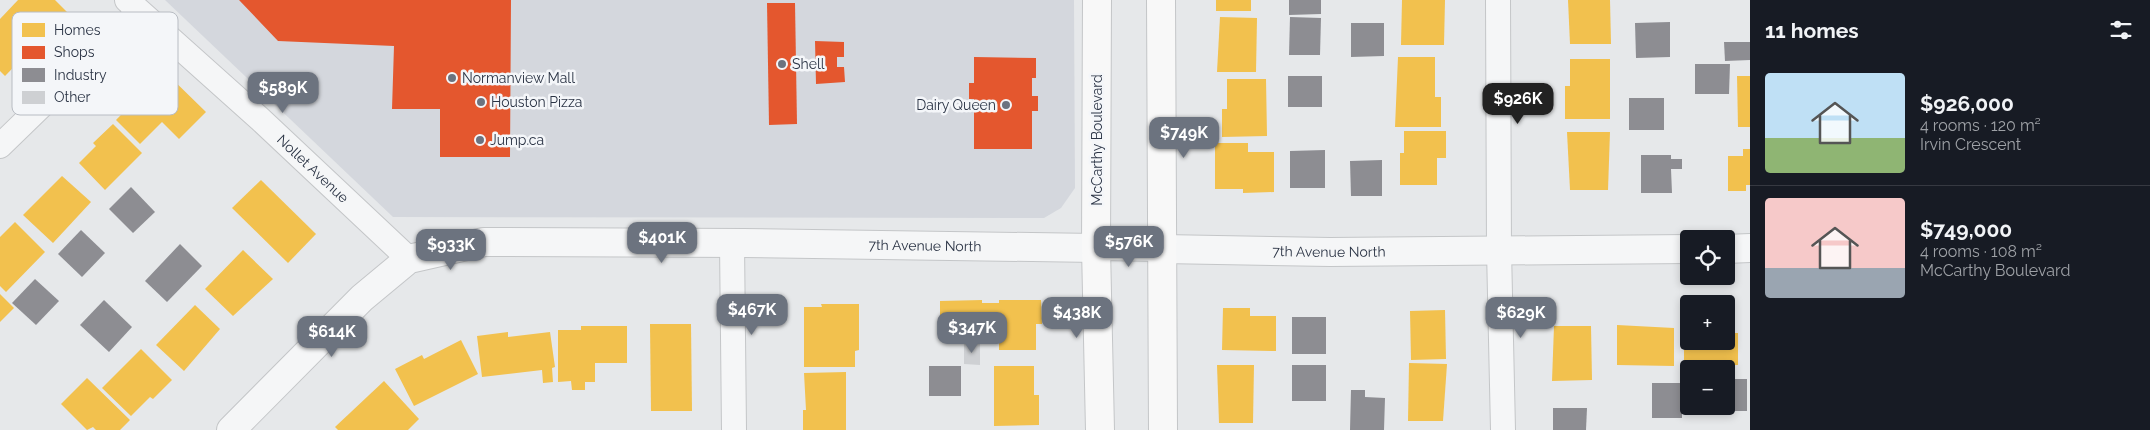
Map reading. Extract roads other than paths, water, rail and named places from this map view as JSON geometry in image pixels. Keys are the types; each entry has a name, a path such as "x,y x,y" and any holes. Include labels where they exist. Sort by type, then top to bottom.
{"main road":[{"name":"McCarthy Boulevard","path":"1097,0 1096,248 1100,430"},
{"path":"1161,0 1162,430"}],"street":[{"path":"1498,0 1499,250 1503,430"},
{"name":"Nollet Avenue","path":"178,46 260,119 409,259"},
{"path":"0,146 29,115"},
{"name":"7th Avenue North","path":"231,430 362,298 409,259 484,242 732,243 1330,252 1680,249"},
{"path":"732,243 734,430"},
{"path":"1735,249 1750,248"}],"place":[{"name":"Shell","path":"782,64"},
{"name":"Normanview Mall","path":"452,78"},
{"name":"Houston Pizza","path":"481,102"},
{"name":"Dairy Queen","path":"1006,105"},
{"name":"Jump.ca","path":"480,140"}]}
